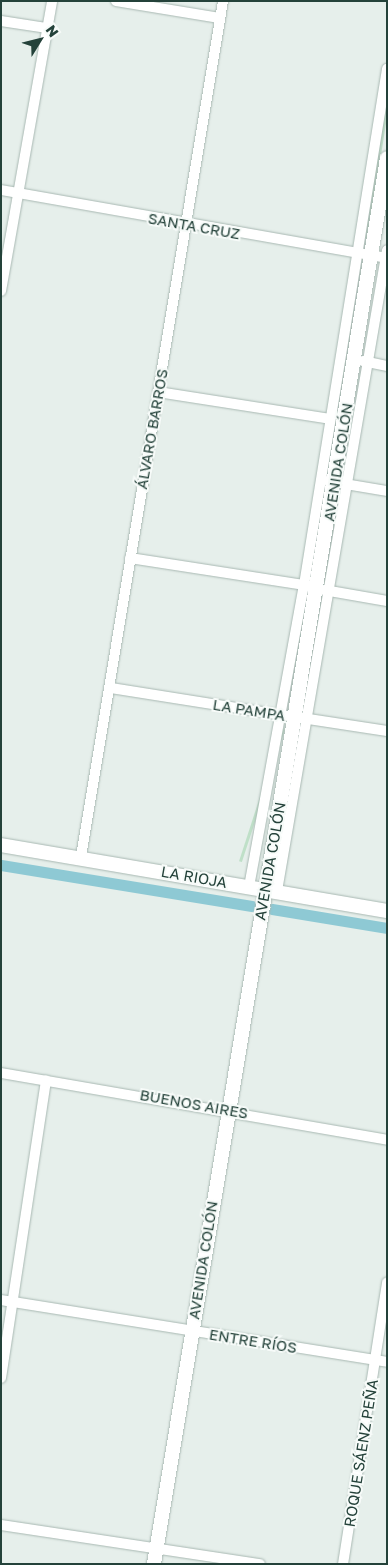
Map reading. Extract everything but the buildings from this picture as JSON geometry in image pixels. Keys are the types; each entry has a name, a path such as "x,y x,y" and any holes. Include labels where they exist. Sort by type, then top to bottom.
{"main road":[{"name":"AVENIDA COLÓN","path":"154,1564 228,1109 271,890 294,717 317,588 342,484 361,361 371,255 387,158"},
{"name":"LA RIOJA","path":"1,845 81,857 387,911"}],"street":[{"path":"1,292 16,193 52,1"},
{"path":"116,1 220,18"},
{"name":"ÁLVARO BARROS","path":"81,857 111,688 130,558 187,226 223,1"},
{"path":"1,21 47,28"},
{"name":"AVENIDA COLÓN","path":"317,588 321,480 356,252 387,69"},
{"name":"SANTA CRUZ","path":"1,190 187,226 371,255 386,255"},
{"name":"AVENIDA COLÓN","path":"361,361 386,255"},
{"path":"340,357 387,366"},
{"path":"158,392 330,419"},
{"path":"321,480 387,491"},
{"path":"130,558 387,601"},
{"name":"LA PAMPA","path":"111,688 387,731"},
{"name":"AVENIDA COLÓN","path":"250,887 294,717"},
{"name":"BUENOS AIRES","path":"1,1073 228,1109 387,1140"},
{"path":"1,1378 14,1302 46,1080"},
{"name":"ROQUE SÁENZ PEÑA","path":"343,1564 387,1282"},
{"name":"ENTRE RÍOS","path":"1,1300 387,1362"},
{"path":"1,1525 260,1564"}],"green space":[{"path":"387,97 387,117 368,238 365,238"},
{"path":"282,729 285,730 242,862 239,861"}],"waterway":[{"path":"1,865 252,906"},
{"path":"272,909 387,928"}]}
